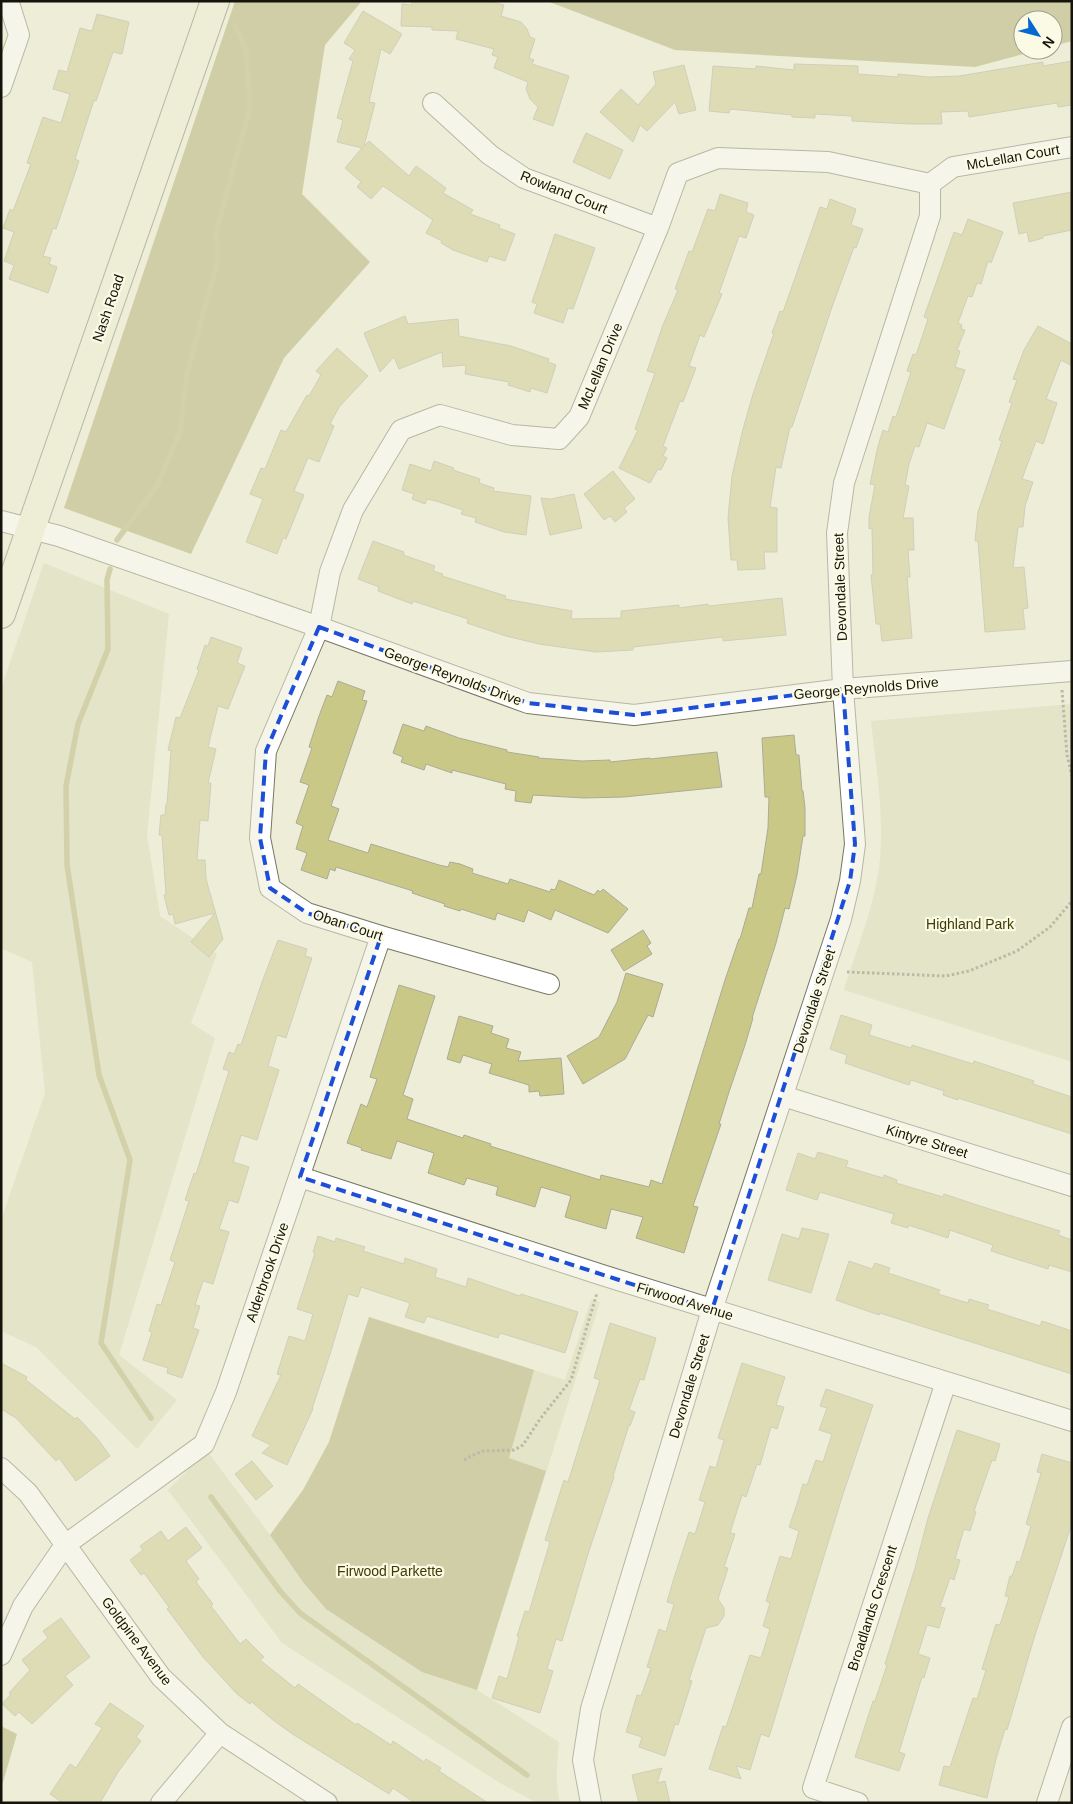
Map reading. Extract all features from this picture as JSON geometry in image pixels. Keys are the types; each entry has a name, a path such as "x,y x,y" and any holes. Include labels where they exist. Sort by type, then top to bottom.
{"street":[{"path":"1,87 20,36 9,3 6,1"},
{"name":"Nash Road","path":"1,614 215,1"},
{"name":"Rowland Court","path":"433,103 490,155 524,178 658,228"},
{"name":"McLellan Court","path":"930,184 953,167 1072,147"},
{"name":"McLellan Drive","path":"319,627 330,572 354,510 401,430 440,415 512,435 559,439 579,416 658,228 678,173 718,158 828,162 930,184"},
{"name":"Devondale Street","path":"591,1803 583,1760 591,1709 712,1310 841,919 850,881 855,844 843,689 837,533 844,483 930,216 930,184"},
{"name":"George Reynolds Drive","path":"1,520 31,528 319,627 528,703 634,715 843,689 1066,671"},
{"name":"Oban Court","path":"319,627 266,751 260,838 270,888 307,913 549,984"},
{"name":"Alderbrook Drive","path":"1,1655 23,1606 65,1545 204,1444 226,1392 381,936"},
{"name":"Kintyre Street","path":"783,1096 1072,1186"},
{"name":"Firwood Avenue","path":"300,1178 602,1276 1072,1421"},
{"name":"Broadlands Crescent","path":"858,1803 813,1788 946,1382"},
{"name":"Goldpine Avenue","path":"1,1468 28,1493 161,1678 220,1733 327,1803"},
{"path":"1047,1803 1072,1727"},
{"path":"161,1803 220,1733"}],"path":[{"path":"1066,671 1067,755 1071,773"},
{"path":"847,972 946,976 969,971 1017,951 1050,927 1072,901"},
{"path":"464,1460 483,1451 514,1450 523,1445 540,1419 571,1380 602,1276"}],"highlighted area":[{"path":"319,627 528,703 634,715 843,689 855,844 850,881 712,1310 300,1177 381,936 307,913 270,888 260,838 266,751"}],"green space":[{"path":"235,1 362,1 325,45 302,194 370,262 284,358 191,554 64,508"},
{"path":"547,1 1072,1 1072,41 1063,43 1063,10 1013,10 1013,57 975,67 675,50"},
{"path":"44,563 169,614 147,835 160,916 217,954 191,1023 215,1038 119,1355 177,1400 137,1449 36,1347 1,1331 1,1220 45,1093 32,962 1,948 1,689"},
{"name":"Highland Park","path":"1072,704 1072,1062 844,990 875,892 880,858 880,807 871,721"},
{"name":"Firwood Parkette","path":"591,1300 600,1302 477,1690 559,1742 557,1780 560,1803 537,1803 500,1783 282,1643 168,1490 207,1451 270,1535 303,1490 329,1442 369,1317 565,1380"},
{"name":"Firwood Parkette","path":"369,1317 534,1370 509,1458 546,1471 477,1690 422,1672 326,1609 303,1582 270,1535 303,1490 329,1442"},
{"path":"1,1726 17,1734 1,1789"}],"building":[{"path":"412,1 488,1 504,5 501,16 521,22 527,29 530,37 535,39 529,58 534,60 532,64 569,76 553,126 533,119 538,107 530,99 526,89 528,82 494,68 498,57 492,55 494,49 456,39 458,31 432,30 432,27 401,26 402,4 412,5"},
{"path":"363,11 402,34 390,54 381,49 369,102 375,103 364,146 369,141 409,176 416,166 446,188 443,193 473,210 470,214 500,225 499,228 515,234 505,261 489,256 487,262 453,250 441,243 442,241 426,233 433,220 383,186 371,199 357,187 361,182 345,168 362,148 337,142 343,120 337,118 353,61 349,59 355,50 344,43"},
{"path":"97,14 129,22 122,54 113,52 96,101 94,100 75,159 79,161 56,229 53,228 43,256 51,258 49,264 57,267 48,293 9,279 14,265 4,261 14,232 3,228 10,209 13,211 31,164 27,163 43,117 61,123 70,94 53,89 59,70 67,72 80,28 92,31"},
{"path":"1072,61 1072,105 1058,107 1057,103 969,117 968,111 941,112 942,124 852,121 852,116 815,114 815,118 792,117 792,115 730,109 729,113 709,111 713,66 756,69 756,66 794,70 794,64 858,66 858,74 898,77 898,74 929,77 959,76 1043,62 1043,66"},
{"path":"684,65 696,110 679,114 675,102 647,131 640,125 633,142 600,112 621,89 638,105 656,84 653,72"},
{"path":"586,133 623,150 610,179 573,162"},
{"path":"1072,192 1072,230 1043,236 1043,238 1029,242 1027,232 1019,234 1013,203"},
{"path":"720,194 748,203 746,212 754,215 746,238 739,236 719,293 722,294 704,337 700,335 689,366 696,368 683,402 680,401 663,446 667,448 663,456 667,458 661,470 658,469 650,483 619,468 638,430 635,429 655,373 647,371 678,290 675,289 689,251 692,252 708,209 715,211"},
{"path":"830,199 856,209 851,225 863,229 856,248 854,247 792,427 790,427 781,468 776,467 770,507 777,508 777,552 764,552 765,569 738,570 737,560 731,560 728,518 732,476 743,429 780,311 783,312 820,207 827,209"},
{"path":"968,219 1003,232 991,263 988,261 981,284 977,283 972,297 968,296 958,323 962,325 961,329 965,330 957,350 960,351 955,367 965,370 944,429 927,423 919,447 915,446 909,464 905,485 909,486 903,518 913,518 914,550 908,550 910,577 907,577 912,638 882,641 880,624 876,624 871,575 873,574 872,528 869,529 869,517 875,485 870,484 883,430 888,432 893,416 896,417 911,372 907,371 913,354 916,355 928,319 924,317 954,232 962,235"},
{"path":"555,234 595,248 573,309 568,308 563,323 534,313 537,304 532,302"},
{"path":"405,316 408,324 458,319 459,336 511,346 549,359 548,362 556,365 547,393 531,388 530,392 508,385 509,382 465,374 466,365 443,367 442,352 399,369 394,357 380,372 364,333"},
{"path":"1038,326 1072,344 1072,366 1061,360 1046,399 1057,403 1043,444 1036,441 1022,479 1033,482 1025,506 1023,527 1018,527 1013,568 1024,567 1028,608 1023,609 1025,629 985,632 978,541 975,541 978,512 1002,441 999,440 1012,403 1009,402 1017,380 1013,379 1024,350"},
{"path":"337,348 368,376 339,407 330,424 334,426 319,462 308,458 294,491 304,495 286,539 283,538 277,554 246,542 263,499 250,494 261,468 265,469 281,430 286,432 321,375 316,371"},
{"path":"434,461 480,479 479,483 494,488 493,491 531,496 526,535 504,532 475,522 476,518 461,514 463,510 436,501 427,499 425,504 412,499 414,494 402,490 410,464 431,471"},
{"path":"613,471 635,499 624,508 627,512 615,522 610,516 604,520 584,494"},
{"path":"574,494 582,528 550,535 541,498 551,499"},
{"path":"373,541 404,552 403,555 435,566 433,571 443,574 442,576 506,596 505,599 572,611 571,619 621,618 621,611 679,605 679,608 708,604 709,606 782,598 786,635 723,641 723,637 633,647 633,650 596,652 539,644 506,636 467,623 468,619 413,601 412,604 378,591 379,587 358,579"},
{"path":"211,637 242,648 237,663 245,666 228,709 218,706 208,747 216,749 208,783 211,783 208,821 200,820 197,860 205,860 206,879 223,939 209,957 191,942 215,913 175,924 173,914 169,915 164,895 166,894 162,835 159,835 161,815 165,815 167,804 171,751 168,750 176,717 180,718 199,670 197,669 205,645 208,646"},
{"path":"338,681 365,691 362,700 367,701 331,806 339,809 328,840 368,853 371,844 439,865 448,867 450,862 460,864 473,869 472,873 508,884 510,879 550,892 551,889 555,890 559,880 594,895 598,890 600,892 603,889 628,909 608,933 555,910 551,920 528,910 524,922 497,913 495,920 461,909 460,911 444,906 445,904 412,893 413,891 336,867 335,871 330,869 327,879 301,870 307,853 296,849 303,826 296,823 309,785 300,782 312,748 309,747 319,716 327,695 332,697"},
{"path":"403,724 424,731 426,726 459,738 507,750 507,752 538,758 582,761 610,760 610,762 717,752 722,787 624,797 584,798 533,795 531,803 515,801 516,791 505,789 506,784 452,770 452,773 426,764 424,770 401,762 403,757 393,753"},
{"path":"794,735 796,755 799,755 805,808 805,836 803,836 797,875 789,909 785,908 745,1045 719,1124 721,1124 693,1206 698,1207 684,1253 636,1238 643,1217 611,1209 606,1229 565,1217 571,1196 541,1187 535,1207 496,1195 498,1187 467,1178 464,1185 428,1173 434,1153 397,1141 391,1159 361,1150 362,1148 347,1143 361,1104 367,1107 377,1079 370,1077 399,985 435,996 403,1095 413,1099 407,1119 463,1138 464,1135 491,1144 490,1146 600,1180 601,1175 649,1187 651,1180 662,1184 725,980 749,908 752,908 759,874 761,874 768,828 769,797 765,797 762,738"},
{"path":"643,930 651,943 647,946 652,954 624,971 611,950"},
{"path":"278,940 307,949 305,956 312,958 286,1038 277,1035 268,1066 279,1070 257,1140 241,1135 233,1162 249,1167 238,1203 229,1200 219,1229 229,1232 213,1284 203,1281 195,1305 200,1306 193,1328 199,1330 182,1378 167,1373 168,1368 143,1360 152,1332 149,1331 157,1304 161,1305 175,1262 170,1260 189,1201 185,1200 194,1173 196,1174 229,1071 223,1069 229,1052 234,1054 238,1044 241,1045"},
{"path":"626,973 663,984 653,1017 648,1015 625,1059 583,1084 567,1056 599,1037 617,1002"},
{"path":"841,1015 872,1025 869,1035 911,1048 912,1045 973,1064 974,1061 1034,1081 1033,1084 1072,1097 1072,1134 943,1095 944,1091 911,1080 909,1085 845,1063 847,1055 830,1049"},
{"path":"459,1016 493,1026 491,1033 509,1039 506,1048 521,1052 518,1061 561,1058 564,1094 540,1096 539,1091 529,1092 529,1085 489,1073 492,1064 463,1055 460,1063 447,1059"},
{"path":"818,1152 848,1161 846,1167 883,1178 884,1175 897,1180 896,1183 943,1197 944,1194 1060,1231 1058,1235 1072,1240 1072,1272 1049,1265 1048,1269 991,1251 993,1245 950,1230 948,1238 908,1225 908,1228 891,1223 894,1214 820,1192 817,1200 786,1190 798,1153 815,1159"},
{"path":"802,1228 829,1234 811,1293 768,1280 782,1234 799,1239"},
{"path":"318,1236 335,1242 336,1238 365,1247 363,1251 404,1264 405,1258 437,1269 435,1277 466,1287 468,1278 520,1296 521,1294 578,1312 565,1353 500,1333 498,1338 427,1316 424,1323 405,1317 410,1303 361,1287 358,1297 348,1294 313,1409 287,1465 262,1453 271,1445 252,1436 281,1375 277,1374 289,1336 305,1341 313,1314 297,1309 315,1253 313,1252"},
{"path":"849,1261 872,1269 875,1263 890,1268 888,1273 940,1290 938,1294 968,1303 969,1299 989,1305 987,1309 1040,1326 1042,1321 1072,1331 1072,1374 836,1300"},
{"path":"610,1323 656,1338 644,1380 640,1379 629,1410 635,1412 629,1425 562,1641 556,1639 547,1669 553,1671 540,1713 492,1698 499,1676 507,1679 525,1611 529,1612 550,1542 545,1540 564,1480 568,1482 600,1380 594,1378"},
{"path":"1,1363 27,1377 26,1380 75,1419 77,1417 97,1438 110,1456 76,1481 59,1458 56,1461 16,1418 1,1409"},
{"path":"742,1363 785,1377 776,1405 784,1407 777,1429 771,1427 760,1465 757,1464 746,1497 742,1495 730,1533 735,1534 724,1567 728,1568 718,1599 724,1608 724,1616 718,1625 706,1628 689,1680 692,1681 678,1725 675,1724 665,1756 639,1747 642,1737 626,1732 637,1695 641,1696 651,1668 647,1667 659,1629 666,1632 674,1604 667,1602 689,1532 695,1534 705,1502 699,1500 710,1466 716,1468 724,1440 718,1438"},
{"path":"826,1389 873,1405 842,1497 769,1737 761,1734 750,1770 736,1766 741,1779 709,1769 723,1726 726,1727 750,1655 761,1658 770,1629 763,1626 770,1603 766,1601 780,1556 791,1559 799,1531 789,1527 803,1484 807,1485 816,1460 823,1462 832,1434 819,1430 827,1408 820,1406"},
{"path":"957,1430 1000,1444 995,1461 992,1460 974,1511 976,1512 970,1531 964,1529 955,1559 960,1560 954,1580 950,1578 940,1607 945,1608 939,1628 927,1625 918,1654 930,1658 924,1678 922,1677 899,1752 905,1754 899,1771 855,1757 887,1665 885,1664 915,1568 928,1518"},
{"path":"1042,1454 1072,1463 1072,1523 1035,1635 1007,1730 1005,1729 987,1798 939,1785 944,1766 950,1767 973,1698 977,1699 986,1670 982,1669 996,1624 1000,1625 1009,1597 1005,1596 1010,1576 1012,1576 1017,1561 1020,1562 1031,1526 1026,1524 1041,1473 1037,1472"},
{"path":"252,1461 273,1486 256,1500 235,1474"},
{"path":"186,1527 202,1548 186,1561 199,1579 196,1582 213,1604 211,1606 240,1644 246,1639 264,1657 260,1660 295,1688 298,1684 356,1725 357,1723 391,1745 393,1741 424,1762 426,1759 441,1768 439,1771 488,1803 415,1803 393,1788 389,1794 294,1735 252,1702 250,1704 237,1694 203,1657 167,1609 169,1607 144,1573 141,1575 130,1560 143,1550 140,1546 161,1531 168,1541"},
{"path":"61,1618 90,1657 65,1676 73,1685 32,1724 19,1712 15,1716 2,1704 11,1694 9,1693 30,1670 22,1660 48,1638 43,1631"},
{"path":"110,1703 144,1726 136,1737 141,1741 118,1772 100,1803 63,1803 50,1794 70,1764 76,1768 102,1728 95,1724"},
{"path":"662,1768 657,1783 665,1781 670,1803 639,1803 632,1775"}],"waterway":[{"path":"117,540 157,486 180,432 187,373 218,260 216,233 250,107 246,50 235,25"},
{"path":"110,569 107,580 108,649 78,724 66,786 67,865 99,1075 130,1160 101,1343 151,1418"},
{"path":"211,1497 280,1591 300,1613 527,1775"}]}
